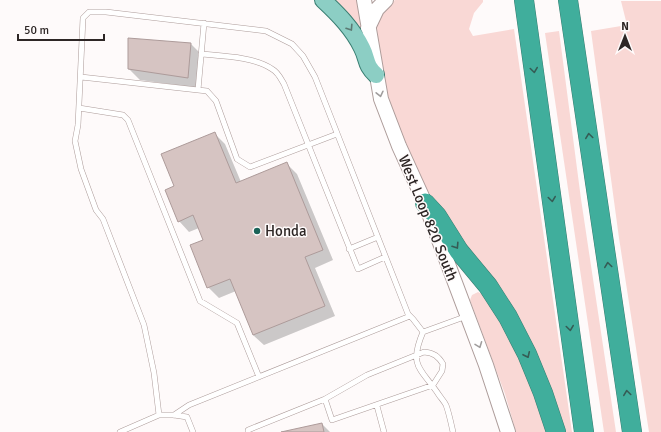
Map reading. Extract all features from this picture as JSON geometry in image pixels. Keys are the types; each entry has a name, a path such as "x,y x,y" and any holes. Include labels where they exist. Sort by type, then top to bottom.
{"highway":[{"path":"524,0 584,432"},
{"path":"568,0 632,432"},
{"path":"425,203 437,216 459,251 488,286 508,317 530,360 544,393 556,432"}],"main road":[{"path":"323,0 344,20 362,47 369,68 376,75"},
{"name":"West Loop 820 South","path":"364,0 381,99 399,146 425,203 486,365 508,432"},
{"path":"368,28 377,9 386,0"}],"lane":[{"path":"160,415 154,373 144,325 103,219 96,210 81,169 75,141 78,125 84,18 89,12 106,12 266,31 292,44 303,56 315,77 385,257 410,316 423,332"},
{"path":"198,90 204,23"},
{"path":"201,54 250,60 273,69 279,75 284,84 307,146 358,269 385,257"},
{"path":"81,77 207,91 216,101 237,159 250,167 337,134"},
{"path":"79,108 123,115 128,120 200,301 237,323 259,377"},
{"path":"350,249 378,237"},
{"path":"174,414 189,405 410,316"},
{"path":"453,432 446,404 433,385 422,374 417,364 416,355 423,332 468,316"},
{"path":"248,432 248,430 325,399 367,375 424,352 432,353 438,356 443,364 442,371 433,385 377,406 332,420 325,399"},
{"path":"377,406 384,432"},
{"path":"120,432 160,415 174,414 187,417 193,432"}],"shaded area":[{"path":"335,0 358,0 363,35 335,2"},
{"path":"395,0 483,0 474,13 469,29 473,36 514,29 572,432 561,432 458,238 426,188 399,131 387,92 378,52 377,26 381,13"},
{"path":"621,1 661,1 661,432 649,432 619,238 591,31 627,25"},
{"path":"559,31 581,199 616,432 604,432 545,33"},
{"path":"478,292 484,295 517,350 550,432 516,432 505,394 470,300 472,295"}],"building":[{"path":"128,38 191,43 188,78 128,69"},
{"name":"Honda","path":"215,132 236,183 287,162 323,250 305,257 325,306 253,335 230,279 207,288 190,245 203,240 193,215 178,222 165,190 174,186 161,154"},
{"path":"322,423 324,432 281,432"}],"place":[{"name":"Honda","path":"257,231"}]}
